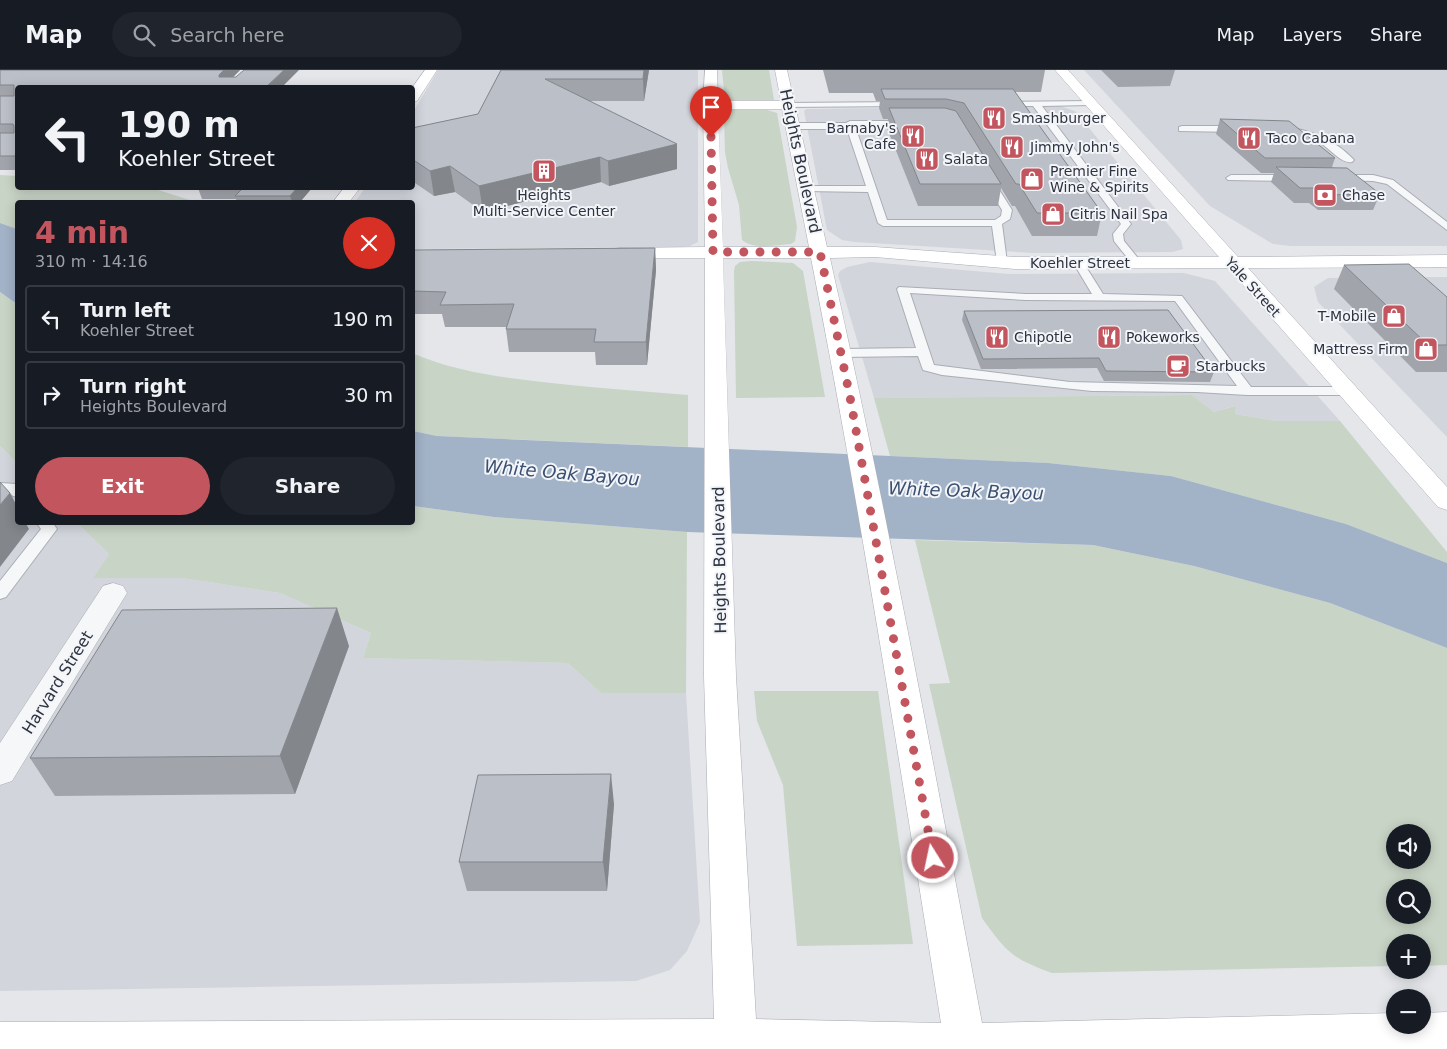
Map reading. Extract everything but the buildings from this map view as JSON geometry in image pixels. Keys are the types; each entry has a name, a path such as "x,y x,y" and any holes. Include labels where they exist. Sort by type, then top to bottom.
{"main road":[{"path":"415,94 431,70"},
{"name":"Heights Boulevard","path":"711,70 710,105 717,396 720,676 736,1044"},
{"name":"Heights Boulevard","path":"781,70 842,353 901,672 966,1046"},
{"name":"Yale Street","path":"1062,70 1231,262 1447,502"},
{"path":"710,105 788,105"},
{"path":"343,200 350,190"},
{"name":"Koehler Street","path":"603,253 882,253 1002,262 1079,264 1447,260"},
{"path":"0,1043 966,1046 1447,1034"}],"street":[{"name":"Harvard Street","path":"0,771 113,593"}],"lane":[{"path":"996,104 1091,103"},
{"path":"788,105 907,104"},
{"path":"1036,104 1126,224 1118,234 1119,241 1137,263"},
{"path":"793,126 915,124"},
{"path":"851,126 883,223 997,223 1006,217 1007,210 982,168"},
{"path":"1182,130 1250,129"},
{"path":"1270,129 1292,130 1318,136 1349,160"},
{"path":"1231,178 1303,178"},
{"path":"1323,178 1372,178 1390,182 1447,227"},
{"path":"807,189 872,189"},
{"path":"997,223 1002,262"},
{"path":"1079,264 1100,298"},
{"path":"1247,391 1178,298 1026,297 903,289 928,367 942,371 1058,384 1114,388 1213,388 1247,391 1347,391"},
{"path":"842,353 923,352"},
{"path":"0,487 12,487 15,490"},
{"path":"0,593 49,529 46,525"}],"shaded area":[{"path":"438,70 698,70 698,242 690,246 680,247 415,249 415,200 356,200 364,190 415,190 415,109"},
{"path":"1084,70 1447,70 1447,246 1291,246 1273,244 1210,206"},
{"path":"1060,106 1075,111 1181,240 1183,249 1173,252 1033,253 855,242 842,240 827,230 804,111 806,109"},
{"path":"870,262 1009,274 1184,273 1215,281 1340,421 1276,421 1235,414 1234,406 1214,412 1192,395 874,398 838,275 840,271 847,267"},
{"path":"1447,277 1447,437 1318,302 1314,287 1328,278"},
{"path":"0,446 15,461 15,525 79,525 109,554 93,578 182,578 280,593 371,633 363,658 568,663 601,693 686,693 700,922 687,951 670,970 636,981 0,991"}],"green space":[{"path":"722,70 769,70 774,100 725,100"},
{"path":"728,110 767,110 777,113 797,227 795,241 791,244 759,246 742,240 739,205 725,152 724,113"},
{"path":"0,175 15,176 15,190 158,190 190,200 15,200 15,228 0,223"},
{"path":"740,262 793,263 803,271 825,397 736,398 734,271 735,266"},
{"path":"0,292 15,303 15,461 0,446"},
{"path":"415,354 463,370 498,376 568,385 688,395 688,447 437,436 415,431"},
{"path":"1192,395 1214,412 1235,406 1235,414 1276,421 1340,421 1447,552 1447,563 1346,524 1171,476 1048,463 890,456 874,398"},
{"path":"415,506 494,517 687,532 686,693 601,693 568,663 363,658 371,633 280,593 182,578 93,578 109,554 79,525 415,525"},
{"path":"915,540 1093,545 1194,566 1330,603 1447,648 1447,965 1431,966 1431,934 1386,934 1386,966 1052,973 1028,963 1011,953 982,918 929,684 950,683"},
{"path":"754,691 878,691 913,944 797,946 783,785 757,721"}],"water":[{"path":"0,223 15,228 15,303 0,292"},
{"name":"White Oak Bayou","path":"415,431 437,436 1048,463 1171,476 1346,524 1447,563 1447,648 1330,603 1194,566 1093,545 687,532 494,517 415,506"}],"place":[{"name":"Smashburger","path":"994,118"},
{"name":"Barnaby's Cafe","path":"913,136"},
{"name":"Taco Cabana","path":"1249,138"},
{"name":"Jimmy John's","path":"1012,147"},
{"name":"Salata","path":"927,159"},
{"name":"Heights Multi-Service Center","path":"544,171"},
{"name":"Premier Fine Wine & Spirits","path":"1032,179"},
{"name":"Chase","path":"1325,195"},
{"name":"Citris Nail Spa","path":"1053,214"},
{"name":"T-Mobile","path":"1394,316"},
{"name":"Chipotle","path":"997,337"},
{"name":"Pokeworks","path":"1109,337"},
{"name":"Mattress Firm","path":"1426,349"},
{"name":"Starbucks","path":"1178,366"}],"route":[{"path":"711,137 713,252 820,252 842,353 933,858"}]}
